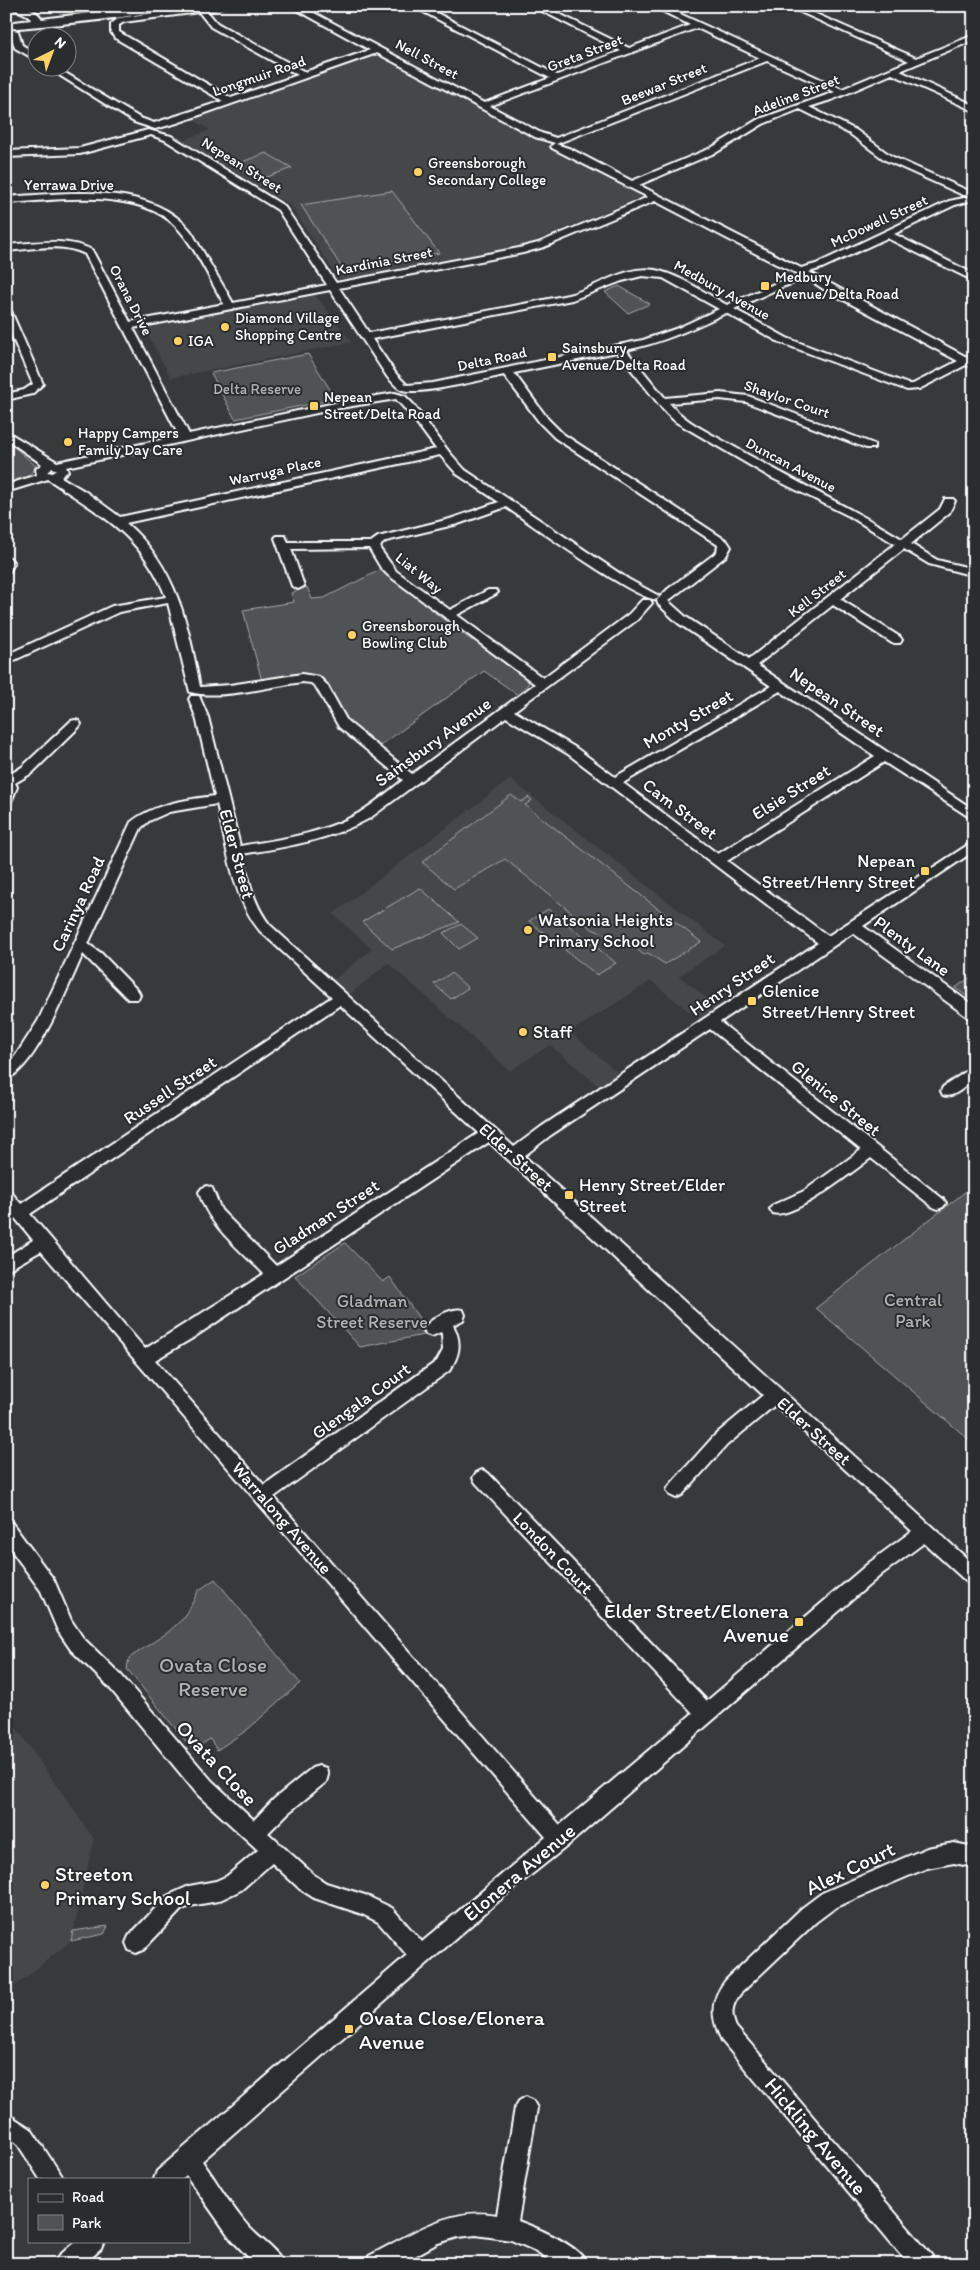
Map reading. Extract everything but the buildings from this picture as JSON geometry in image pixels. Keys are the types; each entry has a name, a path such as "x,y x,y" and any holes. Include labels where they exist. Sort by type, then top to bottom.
{"highway":[{"path":"15,6 33,14 37,20 36,23"},
{"path":"8,30 36,23 132,12 165,6"}],"street":[{"path":"222,6 122,20 114,25 115,33 118,36 230,101"},
{"name":"Nell Street","path":"288,6 297,8 376,49 970,363"},
{"path":"416,6 557,78"},
{"path":"536,6 628,51"},
{"path":"656,6 841,92"},
{"path":"791,6 916,61"},
{"path":"202,10 214,25 304,75"},
{"name":"Greta Street","path":"483,106 697,26"},
{"path":"8,30 16,34 18,46 28,52"},
{"name":"Adeline Street","path":"632,184 714,150 758,123 841,92 974,37"},
{"name":"Longmuir Road","path":"6,154 80,151 106,145 376,49"},
{"name":"Beewar Street","path":"555,143 767,58"},
{"path":"892,71 974,108"},
{"name":"Nepean Street","path":"68,78 281,208 441,451 461,472 973,815"},
{"path":"801,106 853,132 888,158 968,196"},
{"name":"Kardinia Street","path":"127,326 527,249 654,196"},
{"name":"McDowell Street","path":"801,274 968,196"},
{"name":"Yerrawa Drive","path":"6,200 96,197 141,203 162,211 176,220 185,230 230,306"},
{"path":"886,234 974,278"},
{"name":"Orana Drive","path":"6,248 69,246 86,250 91,256 185,437"},
{"name":"Medbury Avenue","path":"366,337 572,297 642,272 666,276 782,340 907,388 915,388 970,363"},
{"name":"Delta Road","path":"6,489 51,470 82,460 402,392 668,339 682,330 801,274"},
{"path":"6,311 38,384 36,388 29,392 6,397"},
{"name":"Duncan Avenue","path":"619,348 677,417 768,472 857,516 933,562 974,573"},
{"name":"Sainsbury Avenue","path":"235,851 303,839 333,831 365,815 633,617 722,554 725,548 724,543 559,436 544,421 507,371"},
{"name":"Shaylor Court","path":"662,401 720,396 748,399 870,446"},
{"name":"Elder Street","path":"6,434 138,541 154,561 166,581 173,599 191,671 201,693 202,717 245,892 260,922 974,1577"},
{"name":"Warruga Place","path":"116,522 144,514 441,451"},
{"name":"Liat Way","path":"506,502 480,514 443,525 386,538 374,545 375,551 390,571 543,684"},
{"name":"Kell Street","path":"749,666 945,511 948,502"},
{"path":"298,587 282,542 374,545"},
{"path":"6,560 8,566 6,569"},
{"path":"449,615 492,592"},
{"path":"6,660 116,609 173,599"},
{"path":"833,600 896,640"},
{"path":"201,693 302,678 315,680 321,685 343,724 412,781"},
{"name":"Monty Street","path":"614,783 780,686"},
{"name":"Cam Street","path":"506,712 562,744 828,942"},
{"path":"6,799 11,788 7,780 27,770 75,724"},
{"name":"Elsie Street","path":"718,860 884,756"},
{"name":"Carinya Road","path":"6,1074 21,1059 38,1036 132,831 141,821 161,810 222,799"},
{"name":"Henry Street","path":"513,1156 546,1131 973,845"},
{"name":"Plenty Lane","path":"853,926 974,1014"},
{"path":"80,945 96,956 133,994"},
{"name":"Russell Street","path":"20,1213 341,998"},
{"name":"Glenice Street","path":"710,1021 938,1204"},
{"path":"948,1091 974,1071"},
{"name":"Gladman Street","path":"145,1361 489,1134"},
{"path":"778,1210 809,1195 871,1150"},
{"path":"207,1192 211,1207 216,1214 275,1275"},
{"name":"Warralong Avenue","path":"6,1196 145,1361 551,1828 559,1840"},
{"path":"6,1265 43,1242"},
{"name":"Glengala Court","path":"262,1495 443,1366 450,1356 453,1341 444,1322"},
{"path":"676,1490 721,1440 775,1395"},
{"name":"London Court","path":"482,1478 697,1703 706,1715"},
{"name":"Elonera Avenue","path":"166,2178 495,1892 706,1715 920,1528"},
{"name":"Ovata Close","path":"6,1529 48,1586 64,1625 76,1644 115,1681 205,1788 307,1882 321,1891 365,1905 385,1915 411,1943 420,1957"},
{"path":"253,1834 281,1806 319,1775"},
{"path":"136,1943 174,1903 189,1896 218,1891 234,1884 272,1850"},
{"name":"Alex Court","path":"722,2002 734,1987 824,1903 927,1858 954,1853 974,1857"},
{"name":"Hickling Avenue","path":"722,2002 720,2012 723,2024 729,2034 924,2264"},
{"path":"506,2226 526,2108"},
{"path":"6,2123 24,2136 52,2178"},
{"path":"187,2160 194,2166 237,2229 263,2257 273,2264"},
{"path":"378,2264 440,2231 483,2224 506,2226 528,2234 576,2264"},
{"path":"66,2264 92,2242"}],"shaded area":[{"name":"Greensborough Secondary College","path":"375,55 640,194 638,198 525,245 343,279 338,278 291,206 183,140 210,130 192,119"},
{"path":"315,295 352,342 171,378 145,329"},
{"name":"Watsonia Heights Primary School","path":"510,779 725,946 679,976 719,1008 701,1021 651,981 570,1032 621,1075 601,1088 550,1045 510,1071 388,963 348,996 332,981 372,949 333,914"},
{"name":"Streeton Primary School","path":"6,1713 94,1839 71,1941 6,1993"}],"green space":[{"path":"266,153 292,168 259,180 234,165"},
{"path":"392,191 439,253 344,271 301,205"},
{"path":"619,286 650,304 628,313 605,292"},
{"name":"Delta Reserve","path":"308,354 336,399 235,419 211,373"},
{"path":"6,440 36,466 30,475 6,485"},
{"path":"382,569 435,610 435,613 471,640 476,641 529,683 518,695 484,671 377,748 346,719 325,682 319,678 303,674 262,681 243,610 294,602 291,593 307,587 312,599 324,598"},
{"path":"511,795 521,802 529,797 532,800 525,805 701,942 665,964 648,953 644,955 634,947 592,929 505,859 454,889 422,862"},
{"path":"420,888 459,922 392,949 362,922"},
{"path":"548,909 582,936 563,948 529,921"},
{"path":"461,924 478,938 459,949 443,933"},
{"path":"585,938 616,963 597,975 565,950"},
{"path":"451,973 468,988 451,999 434,984"},
{"path":"974,975 974,1001 955,988"},
{"name":"Central Park","path":"974,1185 974,1444 816,1308"},
{"name":"Gladman Street Reserve","path":"345,1243 383,1282 390,1277 419,1318 419,1326 424,1335 360,1347 295,1276"},
{"name":"Ovata Close Reserve","path":"215,1579 300,1683 247,1730 217,1750 210,1739 193,1750 127,1669 129,1658 167,1633 186,1616 198,1591"},
{"path":"108,1926 104,1934 71,1941 73,1931"}],"place":[{"name":"Greensborough Secondary College","path":"418,172"},
{"name":"Medbury Avenue/Delta Road","path":"765,286"},
{"name":"Diamond Village Shopping Centre","path":"225,327"},
{"name":"IGA","path":"178,341"},
{"name":"Sainsbury Avenue/Delta Road","path":"552,357"},
{"name":"Nepean Street/Delta Road","path":"314,406"},
{"name":"Happy Campers Family Day Care","path":"68,442"},
{"name":"Greensborough Bowling Club","path":"352,635"},
{"name":"Nepean Street/Henry Street","path":"925,871"},
{"name":"Watsonia Heights Primary School","path":"528,930"},
{"name":"Glenice Street/Henry Street","path":"752,1001"},
{"name":"Staff","path":"523,1032"},
{"name":"Henry Street/Elder Street","path":"569,1195"},
{"name":"Elder Street/Elonera Avenue","path":"799,1622"},
{"name":"Streeton Primary School","path":"45,1885"},
{"name":"Ovata Close/Elonera Avenue","path":"349,2029"}]}
